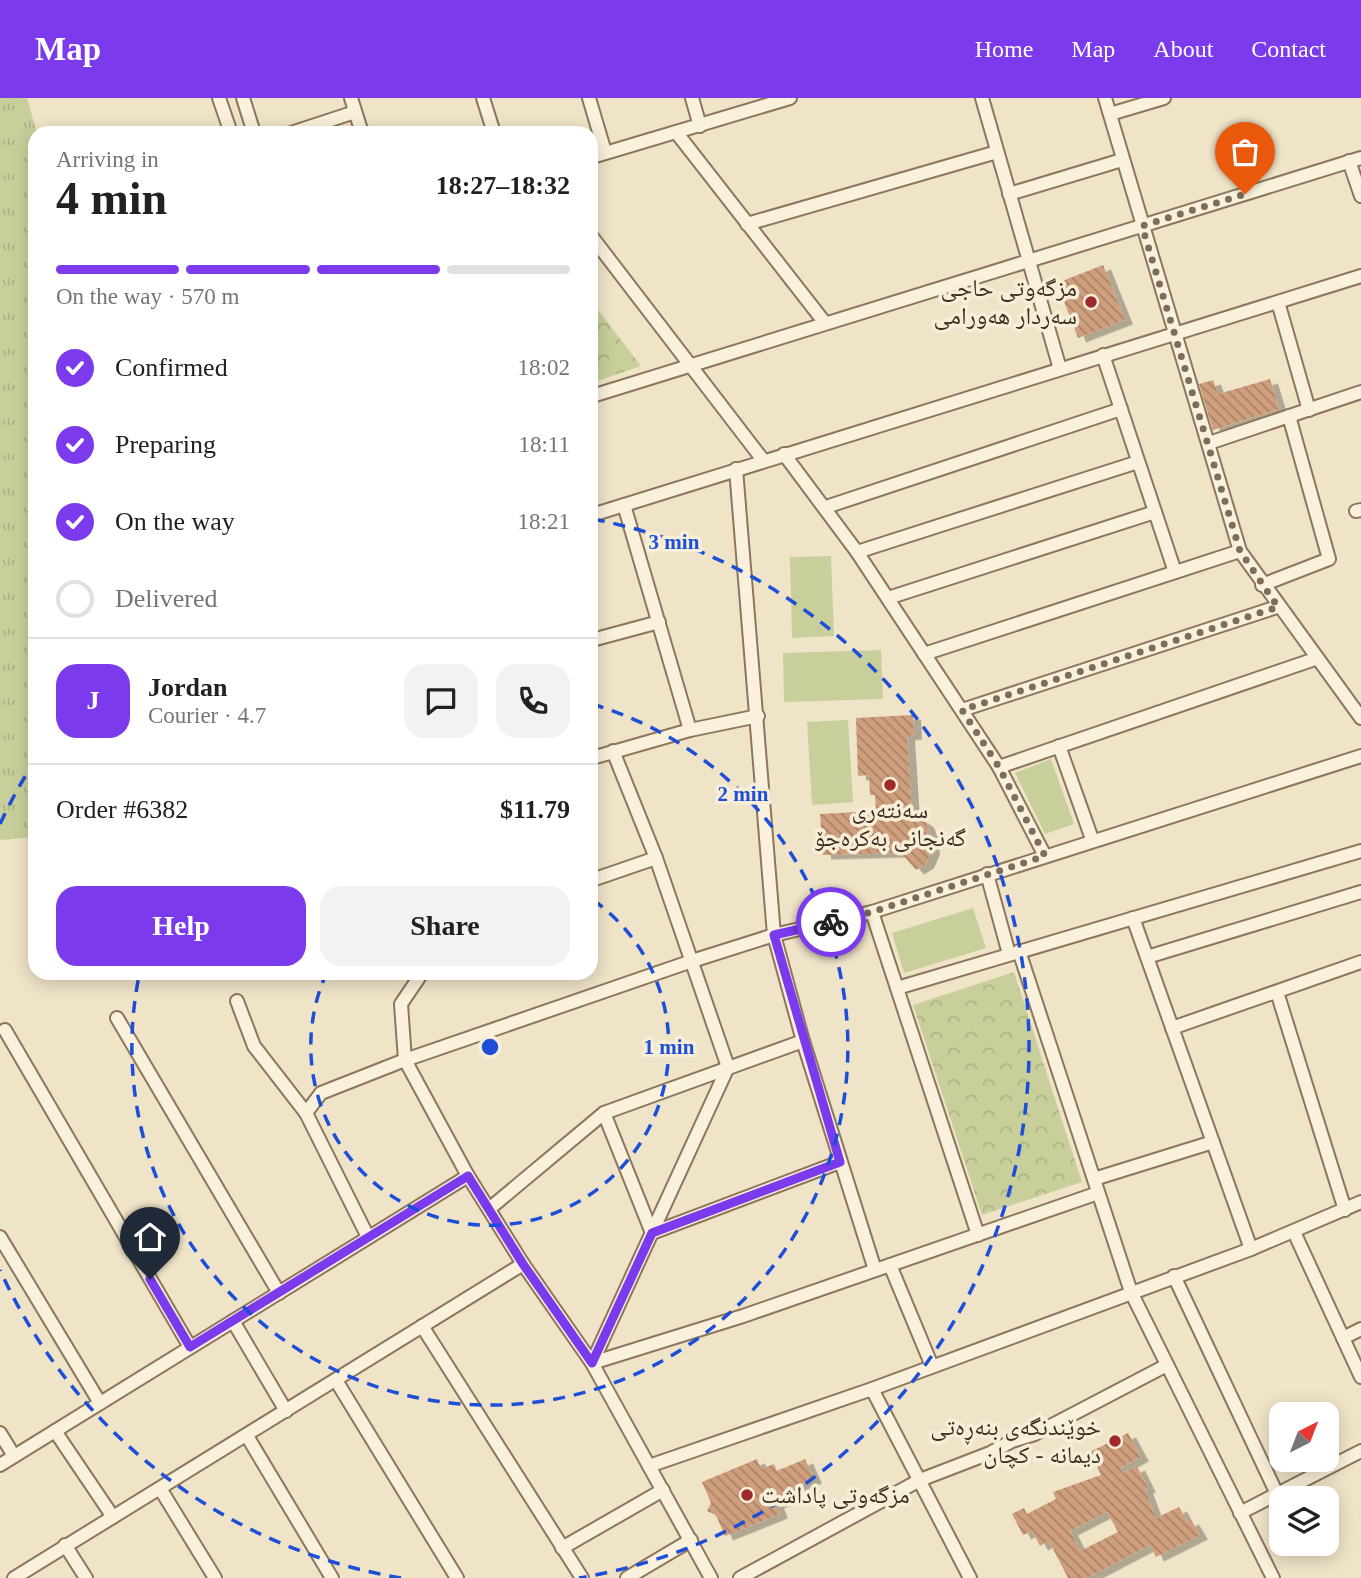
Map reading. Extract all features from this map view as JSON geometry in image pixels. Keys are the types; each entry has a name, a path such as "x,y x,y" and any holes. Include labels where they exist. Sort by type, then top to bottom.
{"street":[{"path":"219,98 229,126"},
{"path":"243,98 252,126"},
{"path":"351,98 360,126"},
{"path":"483,98 492,126"},
{"path":"589,98 597,126"},
{"path":"692,98 701,126"},
{"path":"598,155 790,98"},
{"path":"982,98 1060,369"},
{"path":"1105,98 1240,551 1315,659 1361,718"},
{"path":"1110,114 1164,98"},
{"path":"312,126 355,112"},
{"path":"598,128 605,152"},
{"path":"676,132 825,323"},
{"path":"747,224 997,152"},
{"path":"1009,194 1122,160"},
{"path":"598,394 1355,160 1361,196"},
{"path":"598,245 762,460"},
{"path":"598,512 1361,276"},
{"path":"1278,302 1309,410"},
{"path":"1103,355 1175,572"},
{"path":"1209,443 1361,392"},
{"path":"826,507 1121,409"},
{"path":"1262,585 1329,559 1289,416"},
{"path":"784,454 826,507 962,710 999,767 1045,856"},
{"path":"857,552 1138,462"},
{"path":"736,469 774,935 803,1041 875,1270"},
{"path":"624,505 690,730"},
{"path":"888,598 1155,512"},
{"path":"924,654 1240,551"},
{"path":"962,710 1278,607"},
{"path":"598,638 659,622"},
{"path":"999,767 1315,659"},
{"path":"598,756 690,730 758,716"},
{"path":"1059,746 1093,839"},
{"path":"592,1363 685,1168 728,1068 656,858 613,751"},
{"path":"306,1113 321,1093 405,1060 692,961 774,935 872,912 1093,839 1361,756"},
{"path":"897,988 1361,851"},
{"path":"598,878 656,858"},
{"path":"987,874 1131,1292 1273,1578"},
{"path":"1146,957 1361,892"},
{"path":"872,912 978,1235"},
{"path":"1133,918 1251,1249"},
{"path":"1172,1028 1361,962"},
{"path":"417,980 401,1004 405,1060 468,1176 523,1264 592,1363 711,1578"},
{"path":"1277,992 1345,1210"},
{"path":"237,1001 254,1046 306,1113 368,1237"},
{"path":"117,1018 279,1293"},
{"path":"5,1030 190,1347"},
{"path":"489,1209 604,1113 803,1041"},
{"path":"604,1113 652,1233"},
{"path":"1094,1179 1213,1142"},
{"path":"652,1233 840,1162"},
{"path":"0,1465 468,1176"},
{"path":"592,1363 743,1316 1098,1193"},
{"path":"649,1466 872,1389 1251,1249 1361,1202"},
{"path":"1294,1232 1361,1377"},
{"path":"0,1237 100,1403"},
{"path":"14,1578 337,1382 523,1264"},
{"path":"890,1265 932,1366"},
{"path":"1174,1276 1273,1486"},
{"path":"233,1321 286,1411"},
{"path":"422,1326 582,1578"},
{"path":"1343,1338 1361,1329"},
{"path":"740,1578 920,1480 1035,1434 1167,1365"},
{"path":"337,1382 457,1578"},
{"path":"872,1389 970,1578"},
{"path":"55,1431 113,1517"},
{"path":"0,1433 14,1456"},
{"path":"247,1436 332,1578"},
{"path":"1293,1486 1361,1451"},
{"path":"161,1490 215,1578"},
{"path":"562,1548 663,1490"},
{"path":"1240,1513 1269,1498"},
{"path":"627,1578 691,1540"},
{"path":"65,1545 86,1578"}],"green space":[{"path":"0,98 27,98 35,126 28,126 28,838 0,840"},
{"path":"598,310 641,366 598,381"},
{"path":"831,556 834,636 792,638 790,557"},
{"path":"881,650 883,699 784,702 783,653"},
{"path":"848,720 853,802 812,805 807,722"},
{"path":"1051,759 1074,824 1045,834 1015,773"},
{"path":"973,908 986,948 904,973 892,933"},
{"path":"1014,972 1082,1182 982,1215 913,1005"}],"building":[{"name":"مزگەوتی حاجی سەردار هەورامی","path":"1103,265 1125,320 1078,338 1057,283"},
{"path":"1270,379 1279,409 1213,430 1199,384 1213,380 1218,394"},
{"name":"سەنتەری گەنجانی بەکرەجۆ","path":"913,715 914,735 907,736 912,814 926,823 930,833 932,850 926,864 916,870 901,853 823,855 820,814 876,811 875,795 870,795 869,775 858,776 856,718"},
{"path":"1128,1433 1141,1457 1120,1468 1123,1473 1137,1466 1148,1488 1145,1489 1156,1518 1179,1507 1187,1522 1191,1520 1200,1535 1156,1557 1150,1545 1087,1578 1068,1578 1049,1541 1040,1546 1032,1531 1023,1535 1012,1514 1024,1508 1027,1514 1056,1499 1053,1492 1101,1475 1090,1452","holes":["1107,1512 1118,1532 1080,1551 1070,1531"]},
{"name":"مزگەوتی پاداشت","path":"757,1459 761,1469 774,1464 777,1471 805,1459 814,1479 785,1491 788,1499 776,1504 780,1514 725,1536 716,1515 707,1511 711,1503 702,1482"}],"way so far":[{"path":"831,922 872,912 1045,856 999,767 962,710 1278,607 1240,551 1142,226 1245,194"}],"place":[{"name":"مزگەوتی حاجی سەردار هەورامی","path":"1091,302"},
{"name":"سەنتەری گەنجانی بەکرەجۆ","path":"890,785"},
{"name":"خوێندنگەی بنەڕەتی دیمانە - کچان","path":"1115,1441"},
{"name":"مزگەوتی پاداشت","path":"747,1495"}],"route":[{"path":"150,1279 190,1347 468,1176 523,1264 592,1363 652,1233 840,1162 774,935 831,922"}]}
